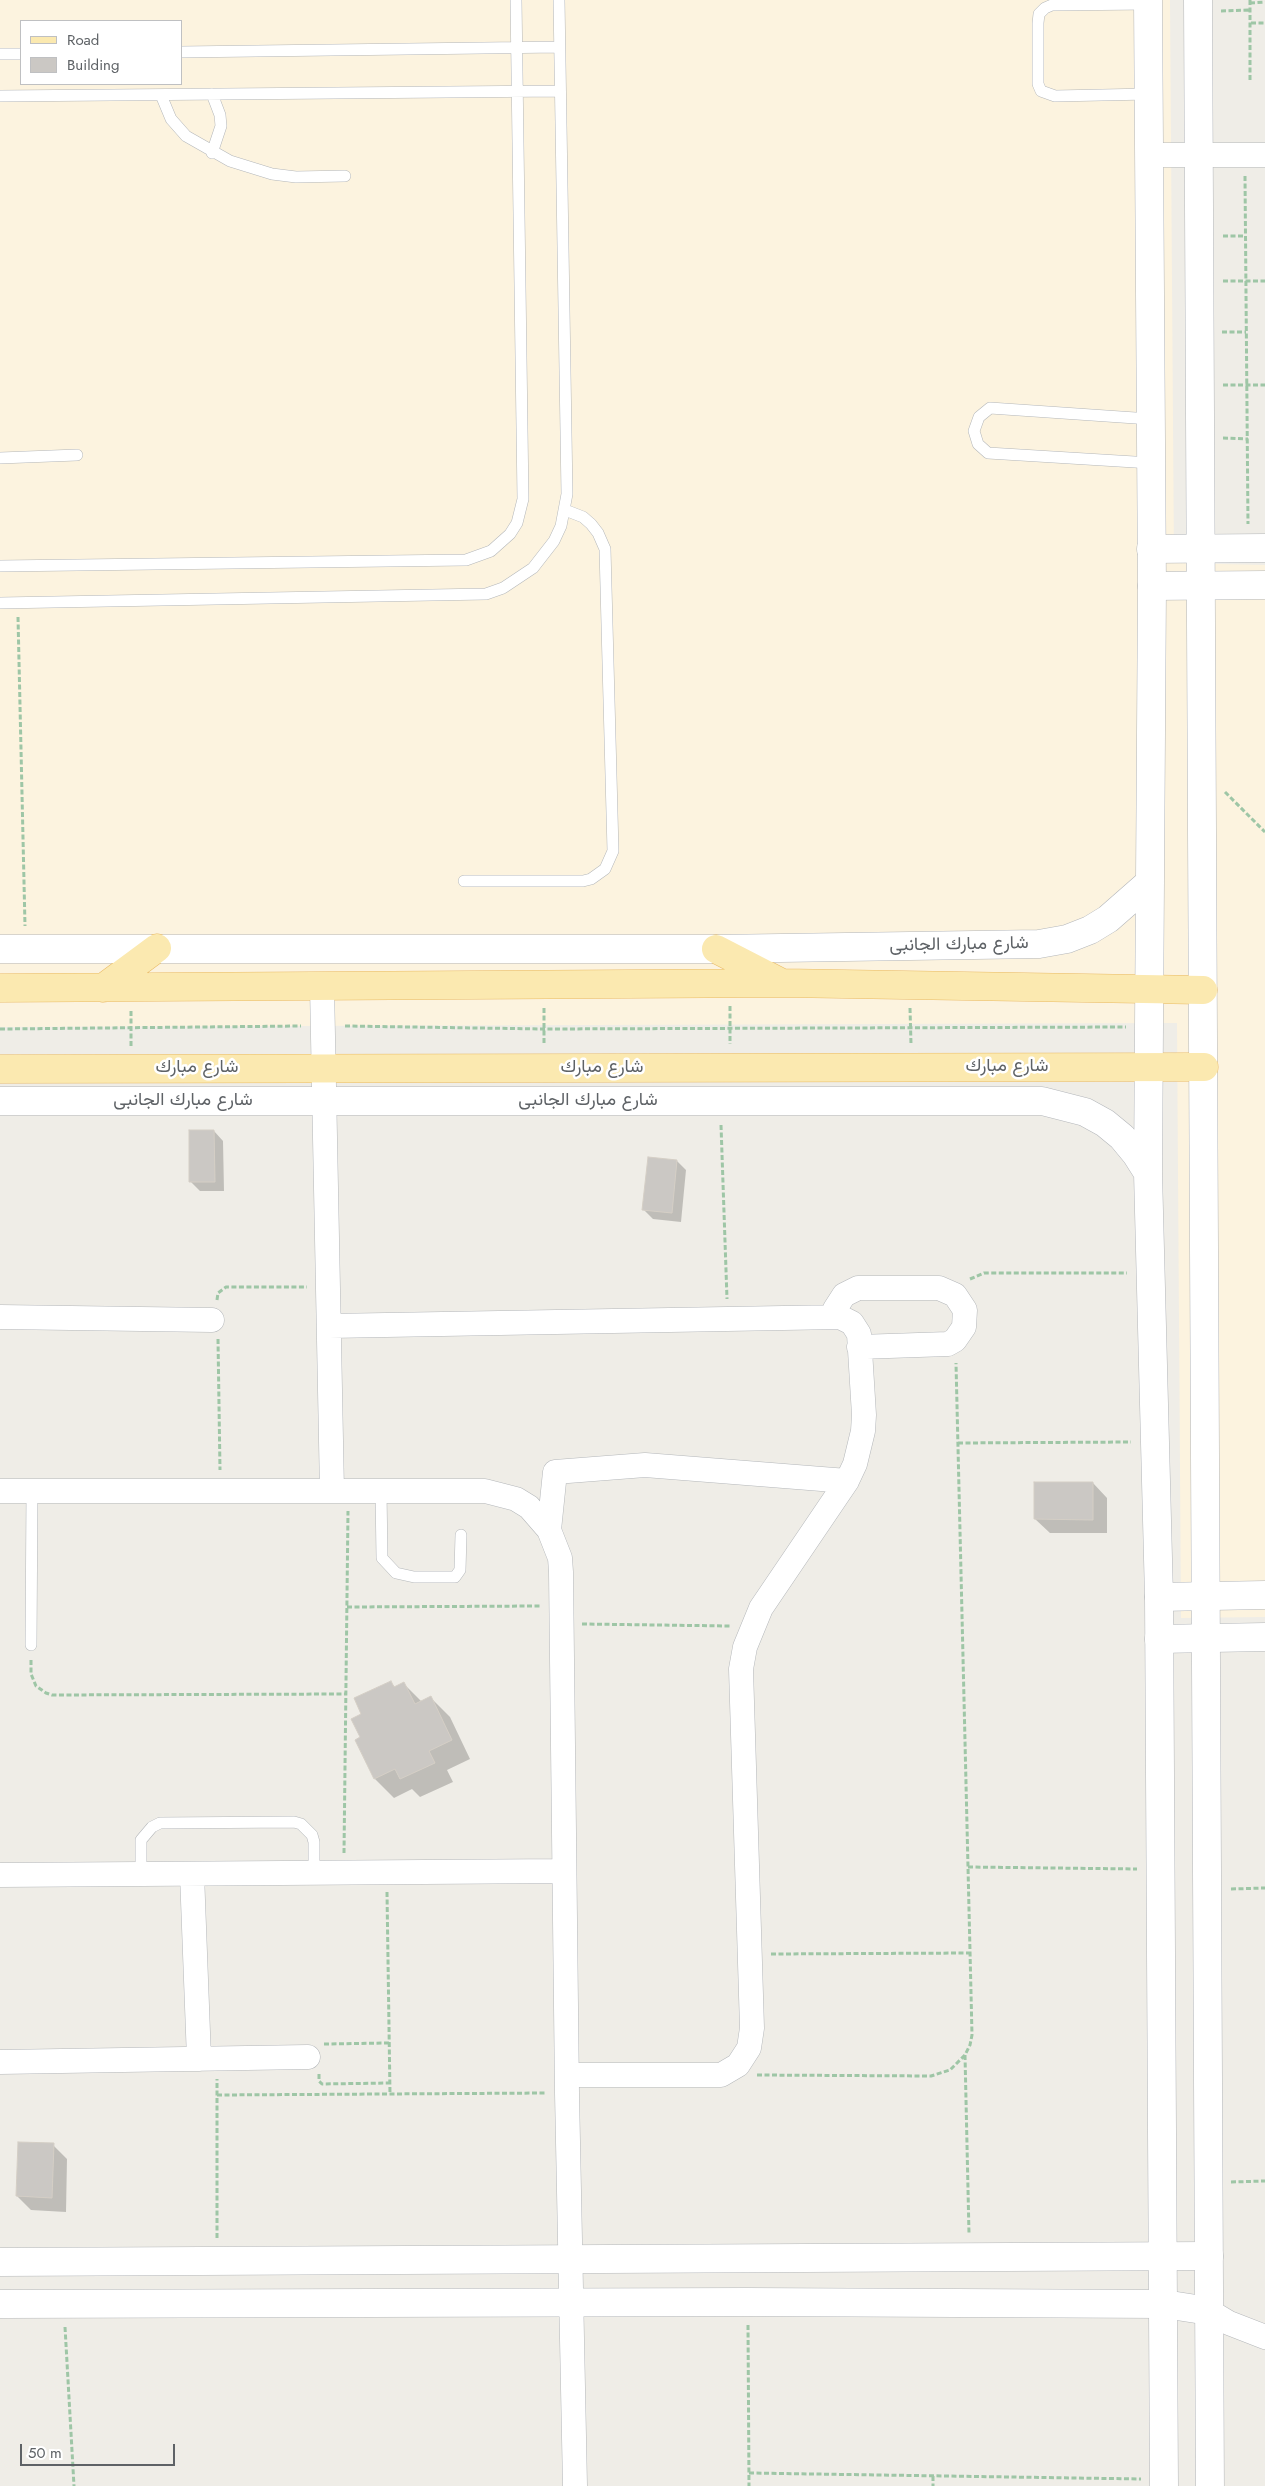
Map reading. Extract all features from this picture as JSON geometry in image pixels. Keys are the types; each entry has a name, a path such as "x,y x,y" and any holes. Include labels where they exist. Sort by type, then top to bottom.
{"main road":[{"path":"1148,2 1152,586 1148,1173 1159,1597 1164,2483"},
{"path":"1198,6 1210,2486"},
{"path":"1151,549 1256,548"},
{"path":"1152,586 1265,585"},
{"name":"شارع مبارك الجانبى","path":"13,949 716,949 1039,944 1067,939 1090,930 1108,919 1149,883"},
{"path":"103,988 157,948"},
{"path":"716,949 783,984"},
{"path":"0,988 783,984 1203,990"},
{"name":"شارع مبارك","path":"0,1069 1204,1068"},
{"name":"شارع مبارك الجانبى","path":"0,1101 1042,1101 1085,1112 1105,1123 1122,1137 1148,1173"},
{"path":"1159,1597 1265,1595"},
{"path":"1159,1639 1265,1637"},
{"path":"0,2262 1209,2256"},
{"path":"0,2304 747,2302 1164,2304 1209,2311"}],"street":[{"path":"1149,155 1255,155"},
{"path":"322,986 329,1326 340,1491"},
{"path":"833,1317 835,1309 844,1295 858,1288 938,1288 955,1295 962,1302 966,1320 964,1327 955,1340 948,1344 859,1347"},
{"path":"0,1317 215,1317"},
{"path":"329,1326 833,1317 847,1319 852,1323 858,1334 863,1431 855,1464 847,1480 764,1602 752,1626 744,1654 740,1691 752,2038 749,2048 738,2064 722,2075 567,2084"},
{"path":"549,1530 555,1472 645,1466 847,1480"},
{"path":"0,1491 485,1491 501,1494 529,1507 549,1530 560,1558 562,1615 567,2084 575,2486"},
{"path":"0,1875 564,1872"},
{"path":"192,1874 208,2059"},
{"path":"0,2062 315,2058"},
{"path":"1209,2311 1228,2323 1265,2337"}],"lane":[{"path":"0,566 466,560 491,551 502,543 517,523 523,498 516,0"},
{"path":"0,603 486,594 503,588 534,568 554,541 565,510 567,494 558,0"},
{"path":"1148,2 1052,5 1044,8 1039,14 1038,23 1038,84 1041,91 1055,96 1148,94"},
{"path":"182,52 559,47"},
{"path":"0,54 20,54"},
{"path":"0,96 560,91"},
{"path":"212,94 220,115 221,126 212,153"},
{"path":"161,95 165,107 178,128 186,136 212,153 248,168 272,174 304,178 345,176"},
{"path":"1150,419 990,408 979,417 974,431 978,444 988,453 1151,463"},
{"path":"0,458 77,455"},
{"path":"464,881 583,882 605,869 613,851 605,549 598,533 591,524 582,517 565,510"},
{"path":"31,1645 32,1491"},
{"path":"381,1491 382,1558 396,1573 414,1577 455,1577 460,1570 461,1535"},
{"path":"142,1874 141,1840 152,1827 160,1824 294,1822 301,1824 312,1835 314,1842 314,1873"}],"path":[{"path":"1250,81 1250,1 1265,2"},
{"path":"1198,6 1250,10"},
{"path":"1250,23 1265,23"},
{"path":"1255,155 1245,281 1256,548"},
{"path":"1200,281 1265,281"},
{"path":"1200,385 1265,386"},
{"path":"13,949 18,603"},
{"path":"1202,768 1265,832"},
{"path":"730,984 730,1068"},
{"path":"543,985 544,1068"},
{"path":"909,986 913,1067"},
{"path":"130,1069 131,987"},
{"path":"0,1029 323,1026 544,1029 1150,1027"},
{"path":"720,1101 728,1320"},
{"path":"955,1295 964,1283 984,1273 1150,1273"},
{"path":"221,1491 215,1317 218,1293 226,1287 328,1288"},
{"path":"955,1340 972,2035 965,2055 969,2256"},
{"path":"958,1443 1154,1442"},
{"path":"340,1491 347,1607 344,1873"},
{"path":"347,1607 562,1615 752,1626"},
{"path":"31,1645 32,1680 40,1690 52,1695 346,1694"},
{"path":"968,1867 1160,1870"},
{"path":"387,1873 390,2094"},
{"path":"1207,1889 1265,1888"},
{"path":"749,1954 970,1953"},
{"path":"389,2043 323,2044 315,2058 319,2081 322,2084 390,2083"},
{"path":"722,2075 931,2076 950,2070 965,2055"},
{"path":"208,2059 217,2095 217,2260"},
{"path":"217,2095 390,2094 567,2084"},
{"path":"1208,2182 1265,2181"},
{"path":"747,2302 749,2486"},
{"path":"64,2304 74,2486"},
{"path":"749,2473 1164,2483"},
{"path":"933,2476 933,2486"}],"shaded area":[{"path":"0,0 1170,0 1174,563 1265,565 1265,1617 1181,1618 1177,1023 0,1027"}],"building":[{"path":"189,1130 214,1130 215,1182 189,1182"},
{"path":"648,1157 677,1160 672,1213 642,1210"},
{"path":"1034,1482 1093,1482 1093,1520 1034,1519"},
{"path":"391,1681 394,1687 404,1682 415,1704 431,1696 452,1740 429,1751 435,1763 400,1779 395,1769 374,1779 355,1740 360,1737 351,1719 361,1714 354,1698"},
{"path":"18,2142 54,2143 52,2198 16,2196"}]}
